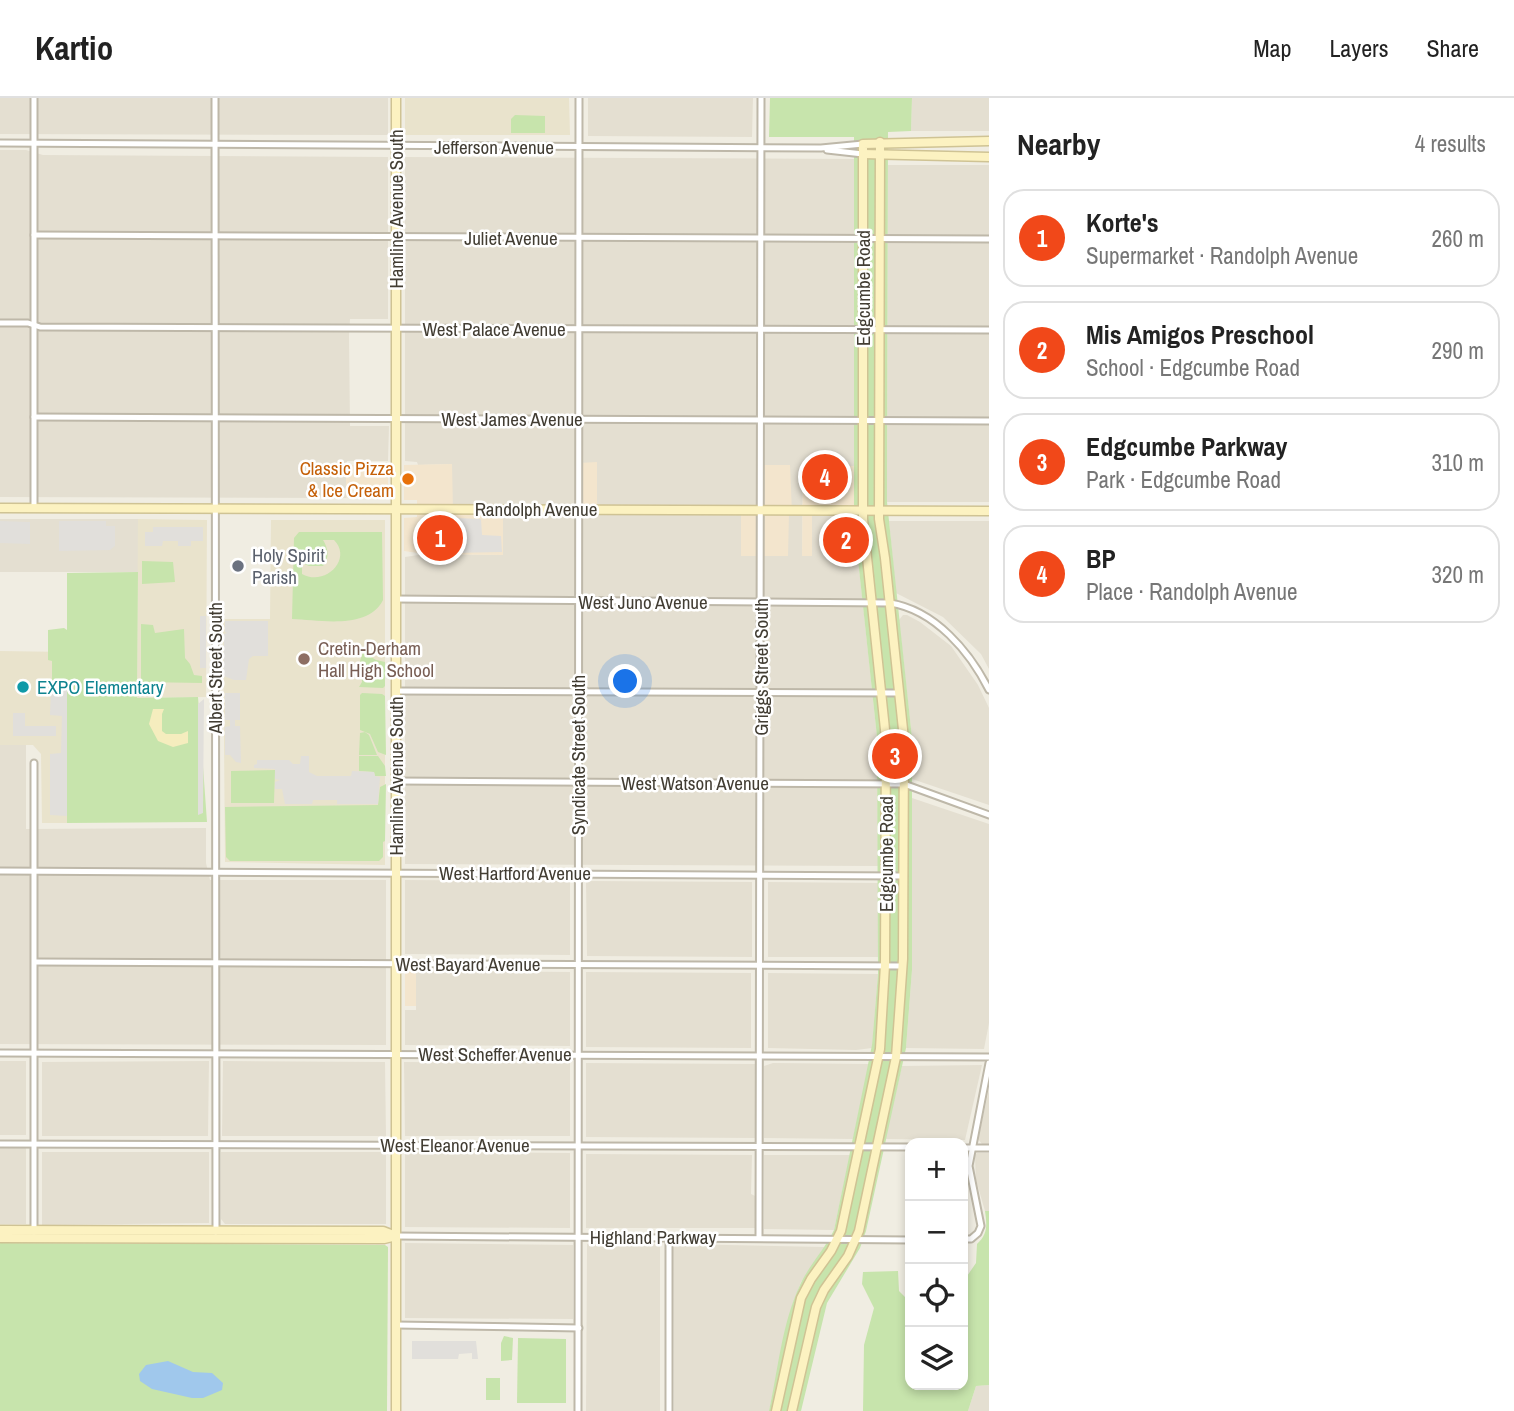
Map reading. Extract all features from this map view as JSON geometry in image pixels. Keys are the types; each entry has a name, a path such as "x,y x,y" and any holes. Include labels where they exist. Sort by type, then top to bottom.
{"street":[{"path":"34,98 34,508"},
{"name":"Albert Street South","path":"215,98 216,1234"},
{"name":"Hamline Avenue South","path":"396,98 397,1411"},
{"name":"Syndicate Street South","path":"578,1411 579,98"},
{"name":"Griggs Street South","path":"759,1237 761,98"},
{"path":"863,144 989,141"},
{"name":"Edgcumbe Road","path":"792,1411 816,1307 828,1283 848,1256 856,1238 896,1057 902,966 904,738 879,511 880,142"},
{"name":"Jefferson Avenue","path":"0,143 761,148 821,148 863,144"},
{"name":"Edgcumbe Road","path":"776,1411 801,1298 838,1238 878,1057 885,965 886,739 863,511 863,144"},
{"name":"Jefferson Avenue","path":"821,148 833,152 863,154"},
{"path":"863,154 989,157"},
{"name":"Juliet Avenue","path":"34,235 989,239"},
{"name":"West Palace Avenue","path":"0,323 34,324 40,327 989,330"},
{"name":"West James Avenue","path":"34,417 989,421"},
{"name":"Randolph Avenue","path":"0,508 989,512"},
{"name":"West Juno Avenue","path":"396,599 890,603"},
{"path":"890,603 902,605 926,618 954,639 974,663 989,690"},
{"path":"396,691 898,693"},
{"path":"34,763 35,1234"},
{"name":"West Watson Avenue","path":"396,781 904,784 989,815"},
{"name":"West Hartford Avenue","path":"0,871 904,876"},
{"name":"West Bayard Avenue","path":"35,962 902,966"},
{"name":"West Scheffer Avenue","path":"0,1053 989,1057"},
{"path":"968,1239 978,1233 981,1226 969,1174 971,1148 989,1063"},
{"name":"West Eleanor Avenue","path":"0,1144 905,1147"},
{"path":"971,1148 989,1148"},
{"name":"Highland Parkway","path":"0,1230 35,1234 383,1231 396,1236 905,1240"},
{"name":"Highland Parkway","path":"0,1238 35,1234"},
{"path":"669,1237 669,1411"},
{"path":"396,1325 579,1328"}],"shaded area":[{"path":"0,98 388,98 388,135 0,134"},
{"path":"405,98 569,98 570,135 405,135"},
{"path":"588,98 753,98 752,137 588,136"},
{"path":"912,98 989,98 989,131 911,131"},
{"path":"0,150 26,150 43,155 388,157 388,319 350,319 349,336 350,426 389,426 388,461 347,461 346,498 0,497"},
{"path":"405,157 854,159 854,466 803,467 802,555 812,555 812,513 836,512 835,559 858,558 877,737 878,866 405,864 405,557 425,554 502,555 452,511 452,464 418,465 417,462 405,461","holes":["761,511 788,556 741,556"]},
{"path":"888,165 989,165 989,502 887,502"},
{"path":"597,462 597,510 578,511 579,463"},
{"path":"452,464 453,510 503,510 503,555 425,554 404,551 404,518 417,517 417,500 404,500 404,465"},
{"path":"346,465 388,466 388,498 346,498"},
{"path":"761,465 790,465 792,513 789,513 788,556 741,556 741,511 760,511"},
{"path":"803,466 854,466 854,512 812,513 812,556 802,556"},
{"path":"836,512 854,512 858,558 835,559"},
{"path":"456,518 481,519 482,535 501,536 502,552 453,553 452,528 457,525"},
{"path":"0,519 138,519 138,572 0,572"},
{"path":"138,519 207,520 206,697 137,698"},
{"name":"Cretin-Derham Hall High School","path":"271,520 385,520 385,865 225,862 223,619 270,619"},
{"path":"0,521 30,522 30,544 0,543"},
{"path":"59,521 106,521 106,526 115,526 115,546 110,550 59,551"},
{"path":"889,521 989,521 989,669 981,654 943,617 896,593"},
{"path":"153,527 203,527 203,541 191,541 191,546 178,546 178,541 163,541 162,546 145,546 145,532 153,532"},
{"path":"903,615 920,622 951,646 978,685 989,708 989,805 912,779 912,738 899,620"},
{"path":"200,616 206,616 206,668 200,668"},
{"path":"225,621 268,621 268,656 253,656 249,659 246,680 234,680 224,676 224,634 227,633"},
{"path":"0,651 67,652 67,823 42,823 41,754 33,745 0,745"},
{"path":"51,688 67,689 67,816 50,815 50,754 61,753 62,716 50,715"},
{"path":"225,693 240,693 240,720 235,720 235,726 240,726 241,763 236,762 230,755 225,755 225,727 230,726 230,720 225,720"},
{"path":"204,699 203,813 198,815 198,704"},
{"path":"13,713 25,713 25,726 56,726 56,736 13,736"},
{"path":"0,745 26,745 26,829 206,828 206,863 210,880 386,880 386,1045 0,1044"},
{"path":"301,756 309,756 309,772 317,776 351,776 352,771 374,772 375,776 380,777 378,804 337,804 337,800 313,800 312,804 285,804 282,789 275,789 275,782 280,780 275,779 275,769 254,768 254,765 257,760 289,760 293,764 300,764"},
{"path":"912,798 989,824 989,1023 984,1049 906,1048 912,970"},
{"path":"405,880 570,881 570,955 405,954"},
{"path":"586,881 752,882 752,957 587,956"},
{"path":"768,882 878,883 878,957 768,957"},
{"path":"405,971 416,971 416,1006 405,1006"},
{"path":"416,971 570,972 570,1046 405,1045 405,1010 416,1010"},
{"path":"586,972 751,973 751,1048 586,1047"},
{"path":"768,973 878,974 872,1048 768,1048"},
{"path":"0,1061 26,1061 26,1135 0,1135"},
{"path":"209,1061 208,1136 42,1136 42,1062"},
{"path":"223,1061 385,1062 386,1136 222,1136"},
{"path":"404,1062 570,1063 570,1136 405,1136"},
{"path":"586,1063 755,1064 755,1138 586,1137"},
{"path":"773,1063 869,1064 853,1139 764,1138 764,1066"},
{"path":"982,1065 965,1138 885,1139 902,1066"},
{"path":"989,1089 989,1144 982,1144 978,1139"},
{"path":"0,1148 26,1148 26,1224 0,1224"},
{"path":"42,1152 209,1152 209,1223 42,1225"},
{"path":"221,1152 386,1152 386,1224 225,1224 221,1219"},
{"path":"405,1152 570,1153 570,1228 405,1227"},
{"path":"977,1153 989,1153 989,1211 985,1211 976,1180"},
{"path":"586,1154 752,1155 751,1194 755,1196 755,1228 586,1228"},
{"path":"764,1155 850,1155 834,1230 764,1229"},
{"path":"405,1243 573,1245 573,1319 405,1318"},
{"path":"587,1244 660,1244 660,1411 586,1411"},
{"path":"673,1246 825,1247 801,1282 792,1306 769,1411 674,1411"},
{"path":"412,1341 476,1341 478,1359 472,1359 472,1353 459,1354 458,1359 412,1359"},
{"path":"989,1385 989,1411 968,1411 976,1386"}],"green space":[{"path":"770,98 912,98 911,131 888,132 887,502 912,738 912,970 906,1048 866,1231 860,1248 827,1303 801,1411 769,1411 794,1300 804,1278 834,1230 872,1045 878,974 877,737 854,522 854,137 769,137"},
{"path":"515,115 545,116 545,133 511,133 511,119"},
{"path":"299,532 382,532 383,600 376,609 366,616 342,621 292,619 294,538","holes":["323,540 334,540 340,555 334,569 319,577 302,574 302,563 323,566 328,553"]},
{"path":"142,561 173,562 175,582 142,584"},
{"path":"138,572 137,698 198,697 207,822 67,823 67,687 56,687 52,683 52,661 48,660 48,630 67,630 67,573"},
{"path":"141,624 153,625 155,633 184,629 185,658 194,675 202,676 202,683 141,682"},
{"path":"363,652 385,662 383,688 359,687 362,682 360,661"},
{"path":"362,693 385,696 386,755 378,752 370,734 360,730"},
{"path":"360,733 369,735 377,755 359,755"},
{"path":"359,756 378,756 385,766 386,776 359,771"},
{"path":"275,770 274,803 231,803 231,771"},
{"path":"386,784 385,841 383,857 379,861 230,861 226,857 225,807 378,805 380,787"},
{"path":"985,1211 989,1211 989,1385 976,1386 968,1411 863,1411 864,1345 874,1308 862,1284 863,1272 898,1271 899,1291 905,1297 905,1390 968,1390 968,1275 976,1263 977,1244 983,1237"},
{"path":"0,1243 385,1245 388,1247 387,1411 0,1411"},
{"path":"504,1336 513,1338 512,1360 501,1361 501,1343"},
{"path":"518,1338 566,1339 566,1403 517,1403"},
{"path":"486,1378 500,1378 500,1400 486,1400"}],"sand":[{"path":"153,709 164,709 162,731 166,734 181,734 188,731 188,743 173,747 158,741 149,724"}],"water":[{"path":"168,1361 193,1372 212,1373 223,1383 222,1390 203,1398 192,1398 152,1389 140,1381 139,1374 146,1365"}],"place":[{"name":"BP","path":"825,477"},
{"name":"Classic Pizza & Ice Cream","path":"408,479"},
{"name":"Korte's","path":"440,538"},
{"name":"Mis Amigos Preschool","path":"846,540"},
{"name":"Holy Spirit Parish","path":"238,566"},
{"name":"Cretin-Derham Hall High School","path":"304,659"},
{"name":"EXPO Elementary","path":"23,687"},
{"name":"Edgcumbe Parkway","path":"895,756"}]}
